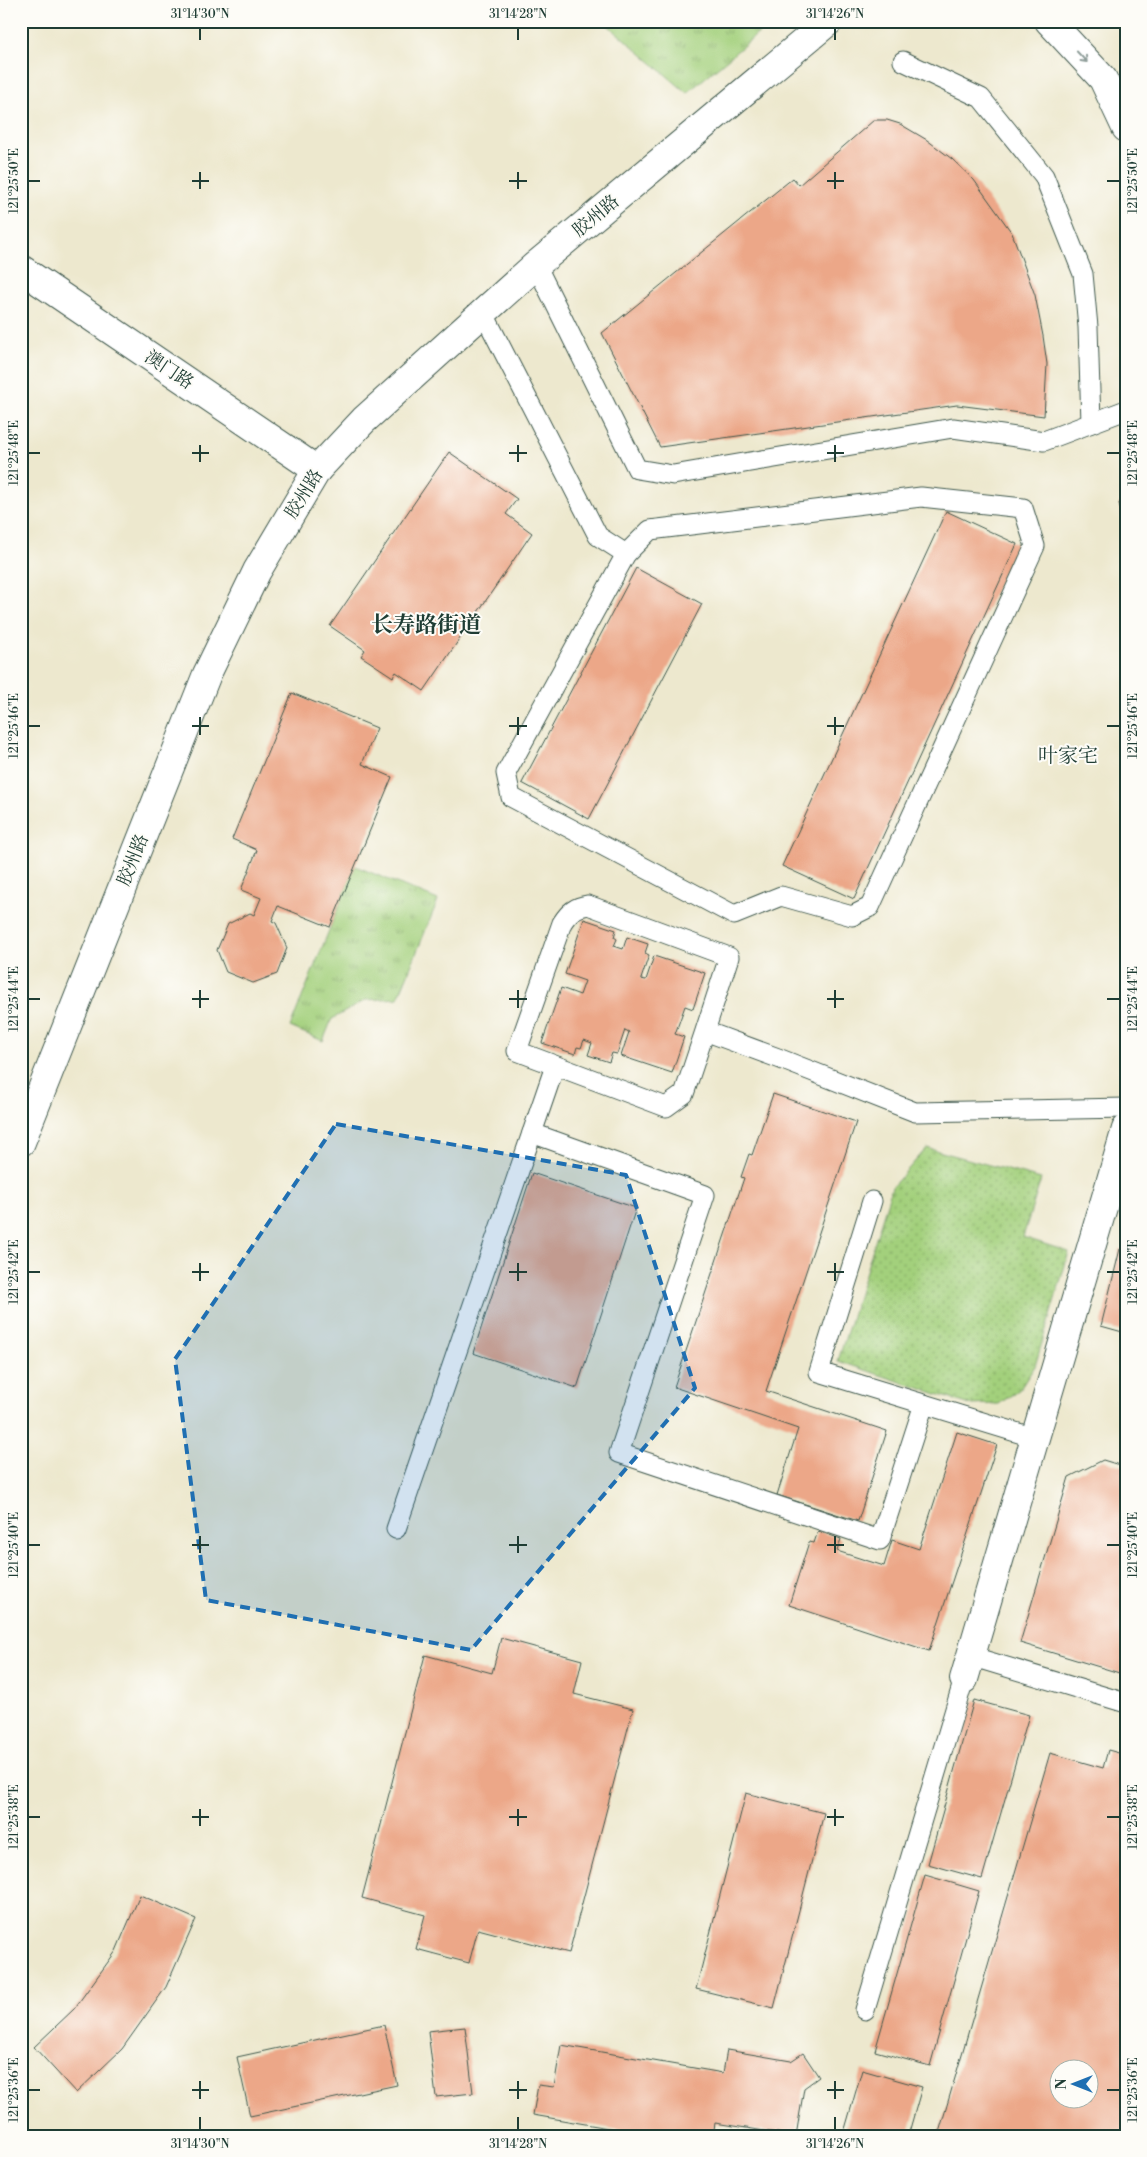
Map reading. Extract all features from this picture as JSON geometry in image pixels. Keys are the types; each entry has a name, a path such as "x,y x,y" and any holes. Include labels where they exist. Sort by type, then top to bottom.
{"street":[{"name":"胶州路","path":"21,1142 207,674 257,571 317,470 364,420 484,314 536,265 828,21"},
{"path":"1049,21 1102,79 1126,128"},
{"name":"澳门路","path":"21,269 317,470"},
{"path":"967,1668 1126,1129"}],"lane":[{"path":"903,61 981,98 1044,176 1083,274 1088,327 1090,423"},
{"path":"536,265 637,469 673,474 953,428 1044,441 1126,410"},
{"path":"484,314 598,536 626,554"},
{"path":"921,497 1022,508 1035,546 870,907 852,916 781,896 734,916 511,797 506,773 626,554 650,530 921,497"},
{"path":"588,905 729,957 705,1031 684,1094 666,1108 517,1052 562,923 569,913 578,907 588,905"},
{"path":"705,1031 915,1112 1126,1108"},
{"path":"396,1529 555,1066"},
{"path":"532,1133 705,1195 619,1453 880,1540 924,1404"},
{"path":"872,1201 819,1372 1034,1438"},
{"path":"865,2010 967,1668 1126,1702"}],"highlighted area":[{"path":"336,1124 626,1175 695,1388 471,1650 206,1600 175,1359"}],"green space":[{"path":"603,21 773,21 687,93"},
{"path":"355,866 438,900 398,998 366,1000 332,1019 323,1041 290,1027"},
{"path":"927,1148 1041,1179 1023,1237 1069,1252 1035,1366 1020,1389 999,1404 970,1405 838,1361 892,1187"}],"building":[{"path":"874,120 887,120 900,124 927,140 952,159 974,180 1012,233 1035,295 1043,336 1047,364 1044,416 957,405 660,447 602,333 793,178 799,185"},
{"path":"449,452 517,499 506,514 532,533 424,691 396,672 393,677 361,656 365,650 330,626"},
{"path":"1126,502 1126,531 1125,531 1119,503"},
{"path":"946,511 1017,544 854,899 782,866"},
{"path":"636,568 702,604 589,819 522,783"},
{"path":"292,693 377,728 362,764 392,777 330,927 278,906 272,921 276,923 287,948 277,974 253,983 226,972 217,950 228,924 250,913 254,915 261,898 241,890 257,850 232,839"},
{"path":"584,919 616,930 614,937 617,939 614,946 623,949 627,937 648,944 645,953 649,955 641,979 646,980 654,956 705,973 693,1009 685,1006 675,1034 684,1037 672,1073 621,1056 629,1032 625,1030 617,1054 612,1053 609,1062 588,1055 592,1043 584,1040 581,1048 577,1047 575,1054 542,1043 561,988 580,995 585,981 565,974"},
{"path":"773,1094 856,1122 766,1391 887,1431 858,1521 777,1495 798,1429 674,1387 744,1178 741,1177 749,1154 752,1155"},
{"path":"532,1173 636,1208 577,1388 473,1353"},
{"path":"1120,1249 1126,1251 1126,1333 1101,1326"},
{"path":"957,1432 997,1445 929,1651 789,1605 809,1542 814,1543 818,1531 841,1539 837,1551 884,1566 892,1540 919,1549"},
{"path":"1103,1460 1126,1467 1126,1675 1020,1643 1069,1477"},
{"path":"501,1638 582,1660 574,1694 633,1709 569,1953 478,1929 469,1963 416,1949 425,1915 362,1898 425,1655 492,1673"},
{"path":"974,1700 1029,1715 982,1879 928,1864"},
{"path":"1108,1750 1126,1755 1126,2136 938,2136 1050,1753 1103,1768"},
{"path":"746,1793 824,1813 774,2008 696,1989"},
{"path":"925,1875 979,1891 930,2066 875,2051"},
{"path":"140,1895 196,1919 166,1987 122,2049 76,2093 34,2047 74,2009 116,1951"},
{"path":"384,2025 397,2085 250,2116 237,2057"},
{"path":"465,2027 473,2093 436,2097 428,2031"},
{"path":"561,2045 723,2073 727,2050 791,2061 803,2053 819,2077 804,2088 796,2136 715,2123 713,2136 655,2136 533,2115 538,2085 554,2087"},
{"path":"862,2070 922,2087 908,2136 843,2136"}],"district":[{"name":"长寿路街道","path":"426,625"},
{"name":"叶家宅","path":"1068,756"}]}
